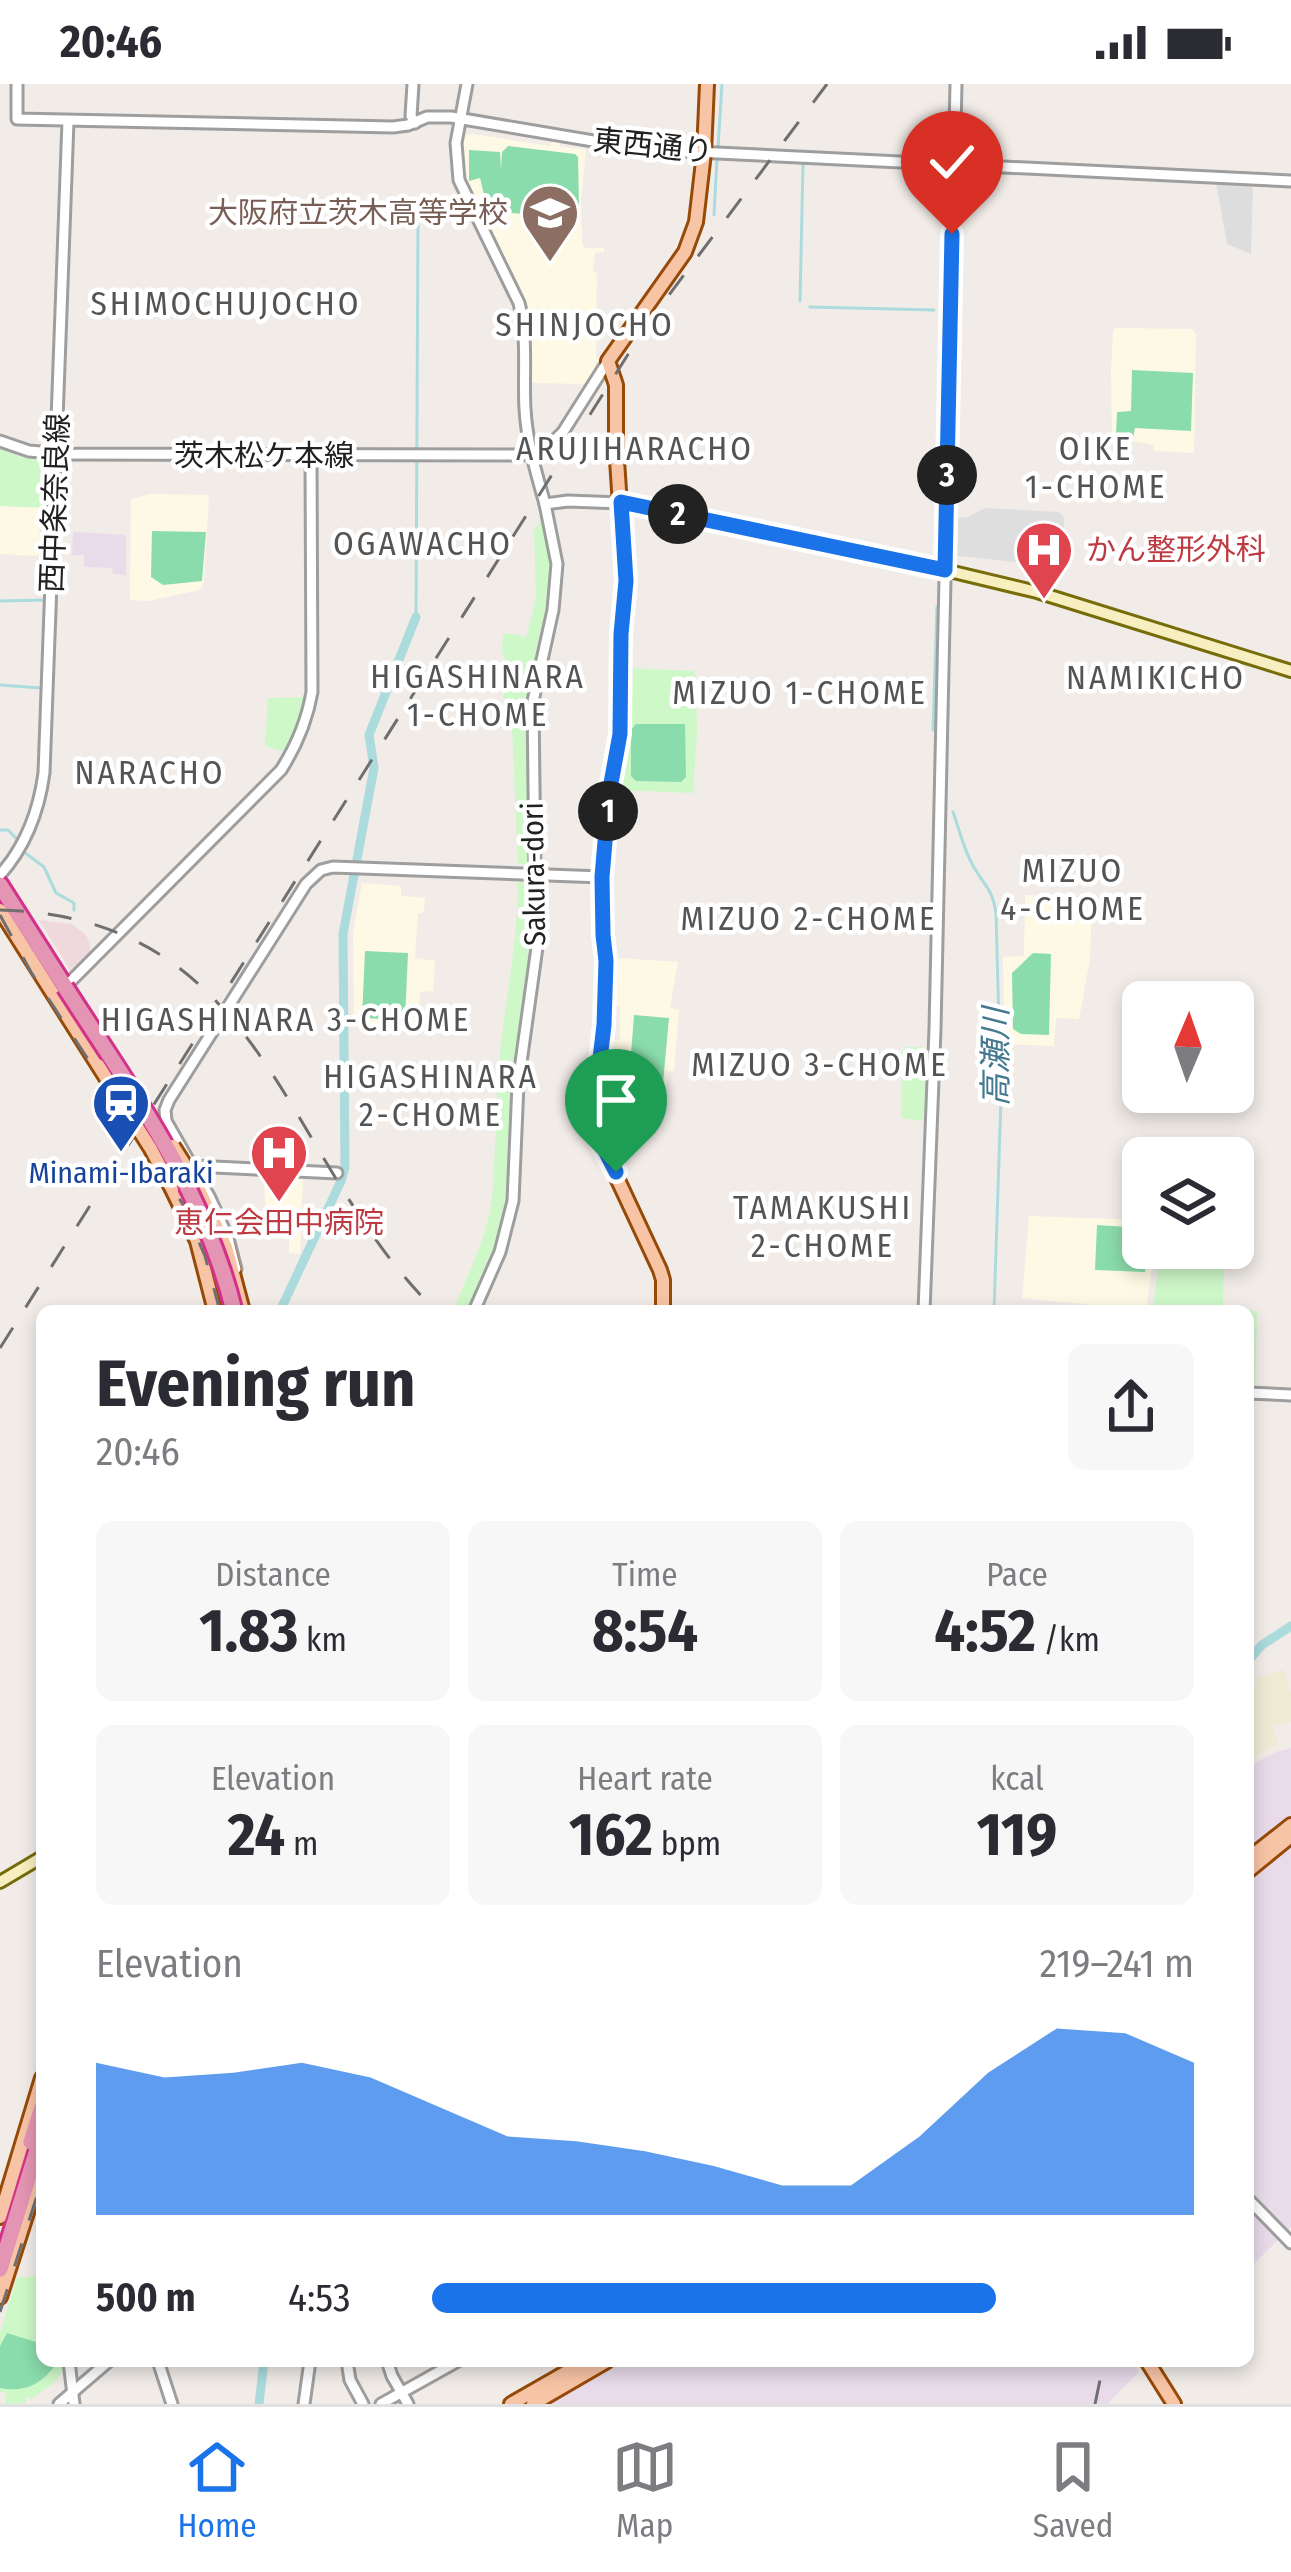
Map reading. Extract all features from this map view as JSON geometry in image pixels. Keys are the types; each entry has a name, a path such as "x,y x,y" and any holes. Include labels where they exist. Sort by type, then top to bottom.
{"highway":[{"path":"0,886 189,1187 217,1249 229,1305"},
{"path":"0,899 176,1179 228,1305"},
{"path":"0,2242 36,2127"},
{"path":"0,2269 36,2153"}],"main road":[{"path":"663,1305 660,1270 596,1131 594,1110 604,1025 602,877 620,734 626,581 616,385 608,361 685,252 696,222 707,84"},
{"path":"621,502 1066,600 1291,671"},
{"path":"0,875 195,1174 226,1247 243,1305"},
{"path":"0,910 172,1189 197,1241 213,1305"},
{"path":"1254,1854 1291,1825"},
{"path":"1254,1866 1291,1836"},
{"path":"0,1882 36,1861"},
{"path":"0,2218 36,2098"},
{"path":"0,2296 36,2186"},
{"path":"511,2404 576,2367"},
{"path":"533,2404 597,2367"},
{"path":"1151,2367 1174,2404"},
{"path":"1160,2367 1184,2404"}],"street":[{"name":"東西通り","path":"17,84 17,119 393,127 427,117 459,118 610,144 704,153 1291,181"},
{"path":"413,84 411,116 415,123"},
{"name":"Sakura-dori","path":"467,84 456,157 462,190 524,320 530,454 557,564 533,701 539,933 518,1084 513,1201 500,1252 476,1305"},
{"path":"924,1305 935,1030 956,84"},
{"name":"西中条奈良線","path":"0,875 29,828 44,773 68,121"},
{"path":"530,454 548,447 563,432 608,361"},
{"name":"茨木松ケ本線","path":"0,440 29,451 57,453 530,454"},
{"path":"70,982 281,770 303,730 312,692 311,456"},
{"path":"545,504 621,502"},
{"path":"337,1173 195,1174 165,1115 169,1100 306,884 321,870 354,867 602,877"},
{"path":"1254,1394 1291,1395"},
{"path":"1254,2205 1291,2242"},
{"path":"69,2367 72,2399"},
{"path":"58,2404 72,2399 103,2367"},
{"path":"160,2367 172,2404"},
{"path":"304,2404 309,2367"},
{"path":"348,2367 363,2404"},
{"path":"390,2367 407,2404"},
{"path":"381,2404 447,2367"}],"shaded area":[{"name":"大阪府立茨木高等学校","path":"460,136 586,149 582,245 604,248 604,252 595,253 593,272 597,273 599,359 586,384 532,383 529,377 525,306 463,179"},
{"path":"1216,182 1253,184 1251,254 1227,244"},
{"path":"1115,328 1192,329 1196,334 1194,453 1154,451 1153,445 1112,437"},
{"path":"149,494 209,495 204,584 199,590 130,600 131,500"},
{"path":"0,506 50,508 49,526 40,525 38,556 0,554"},
{"path":"985,508 1059,512 1064,517 1062,567 949,555 951,519"},
{"path":"73,532 126,535 126,575 113,574 112,568 84,567 84,555 72,555"},
{"path":"362,883 401,886 401,896 425,898 424,912 418,914 415,958 435,961 433,991 420,992 418,1025 410,1024 407,1032 354,1024 353,933"},
{"path":"1025,895 1092,898 1090,959 1079,1019 1056,1018 1054,1046 1004,1044 1003,957 1024,956"},
{"path":"39,920 72,924 86,935 91,956 84,956 84,964 75,973 72,973"},
{"path":"618,958 678,962 670,1008 679,1010 674,1071 668,1071 667,1085 657,1085 652,1120 597,1112 605,1039 620,1040 620,1006 607,1004 608,981 617,981"},
{"path":"264,1176 303,1177 300,1254 289,1253 289,1239 267,1238 270,1223"},
{"path":"1029,1216 1122,1219 1122,1269 1152,1269 1147,1305 1022,1298"},
{"path":"1283,1669 1291,1692 1291,1721 1274,1727 1278,1744 1254,1756 1254,1689 1258,1687 1256,1679"},
{"path":"1291,1748 1291,1816 1254,1843 1254,1764"},
{"path":"1291,1844 1291,2227 1254,2264 1254,1873"},
{"path":"608,2367 1137,2367 1139,2372 1107,2404 544,2404"}],"green space":[{"path":"508,146 575,154 576,211 551,210 550,215 488,212 480,178 469,181 469,150 500,152 501,169 502,152"},
{"path":"1132,370 1193,373 1191,431 1135,428 1133,438 1116,435 1117,412 1131,411"},
{"path":"0,448 49,461 50,508 0,506"},
{"path":"542,519 554,584 535,673 531,817 527,821 530,860 518,864 512,729 500,728 507,667 503,635 526,637 536,599 534,530"},
{"path":"152,531 206,532 202,581 163,585 151,577"},
{"path":"624,668 693,671 696,676 693,793 618,790"},
{"path":"308,697 286,752 265,746 268,698"},
{"path":"636,724 685,724 686,777 681,782 636,781 631,776 631,730"},
{"path":"518,881 532,883 536,920 512,1114 512,1191 498,1244 473,1305 455,1305 492,1201 495,1076"},
{"path":"365,951 408,953 405,1020 362,1018"},
{"path":"1033,953 1051,954 1049,1035 1021,1034 1013,1029 1012,973"},
{"path":"634,1015 669,1018 663,1083 629,1080"},
{"path":"906,1047 926,1051 925,1118 921,1121 901,1118 902,1051"},
{"path":"1097,1225 1122,1227 1122,1269 1145,1272 1095,1270"},
{"path":"1158,1269 1224,1269 1223,1305 1154,1305"},
{"path":"1254,1311 1255,1386 1254,1386"},
{"path":"36,2275 36,2367 64,2368 52,2384 30,2400 26,2398 26,2403 6,2404 5,2392 0,2392 0,2333 17,2277"},
{"path":"7,2333 36,2342 36,2367 53,2367 34,2385 0,2388 0,2346"}],"waterway":[{"path":"718,148 722,84"},
{"path":"714,215 717,158"},
{"name":"高瀬川","path":"800,301 803,165"},
{"path":"414,203 418,221 416,617"},
{"name":"高瀬川","path":"810,307 934,310"},
{"path":"0,601 46,600"},
{"name":"高瀬川","path":"933,730 937,607"},
{"path":"283,1305 345,1167 343,934 374,768 369,735 416,617"},
{"path":"0,685 41,688"},
{"name":"高瀬川","path":"953,812 996,913 1001,1098 994,1305"},
{"path":"0,830 8,830 17,839"},
{"path":"24,852 44,867 56,893 74,903 74,910"},
{"path":"1254,1654 1291,1626"},
{"path":"259,2404 263,2367"}],"railway":[{"path":"0,1348 627,356 827,84"},
{"path":"0,910 89,923 159,954 215,1000 260,1056 383,1250 431,1305"},
{"path":"0,915 31,972 182,1203 205,1256 218,1305"},
{"path":"0,2312 36,2199"},
{"path":"1095,2404 1103,2367"}],"place":[{"name":"大阪府立茨木高等学校","path":"550,264"},
{"name":"かん整形外科","path":"1044,601"},
{"name":"Minami-Ibaraki","path":"121,1154"},
{"name":"恵仁会田中病院","path":"279,1204"}],"district":[{"name":"SHIMOCHUJOCHO","path":"226,304"},
{"name":"SHINJOCHO","path":"585,325"},
{"name":"ARUJIHARACHO","path":"635,449"},
{"name":"OIKE 1-CHOME","path":"1096,468"},
{"name":"OGAWACHO","path":"423,544"},
{"name":"NAMIKICHO","path":"1156,678"},
{"name":"MIZUO 1-CHOME","path":"800,693"},
{"name":"HIGASHINARA 1-CHOME","path":"478,696"},
{"name":"NARACHO","path":"150,773"},
{"name":"MIZUO 4-CHOME","path":"1073,890"},
{"name":"MIZUO 2-CHOME","path":"809,919"},
{"name":"HIGASHINARA 3-CHOME","path":"286,1020"},
{"name":"MIZUO 3-CHOME","path":"820,1065"},
{"name":"HIGASHINARA 2-CHOME","path":"431,1096"},
{"name":"TAMAKUSHI 2-CHOME","path":"823,1227"}],"route":[{"path":"616,1172 596,1133 594,1110 604,1025 602,877 620,734 626,581 621,502 945,570 952,234"}]}
